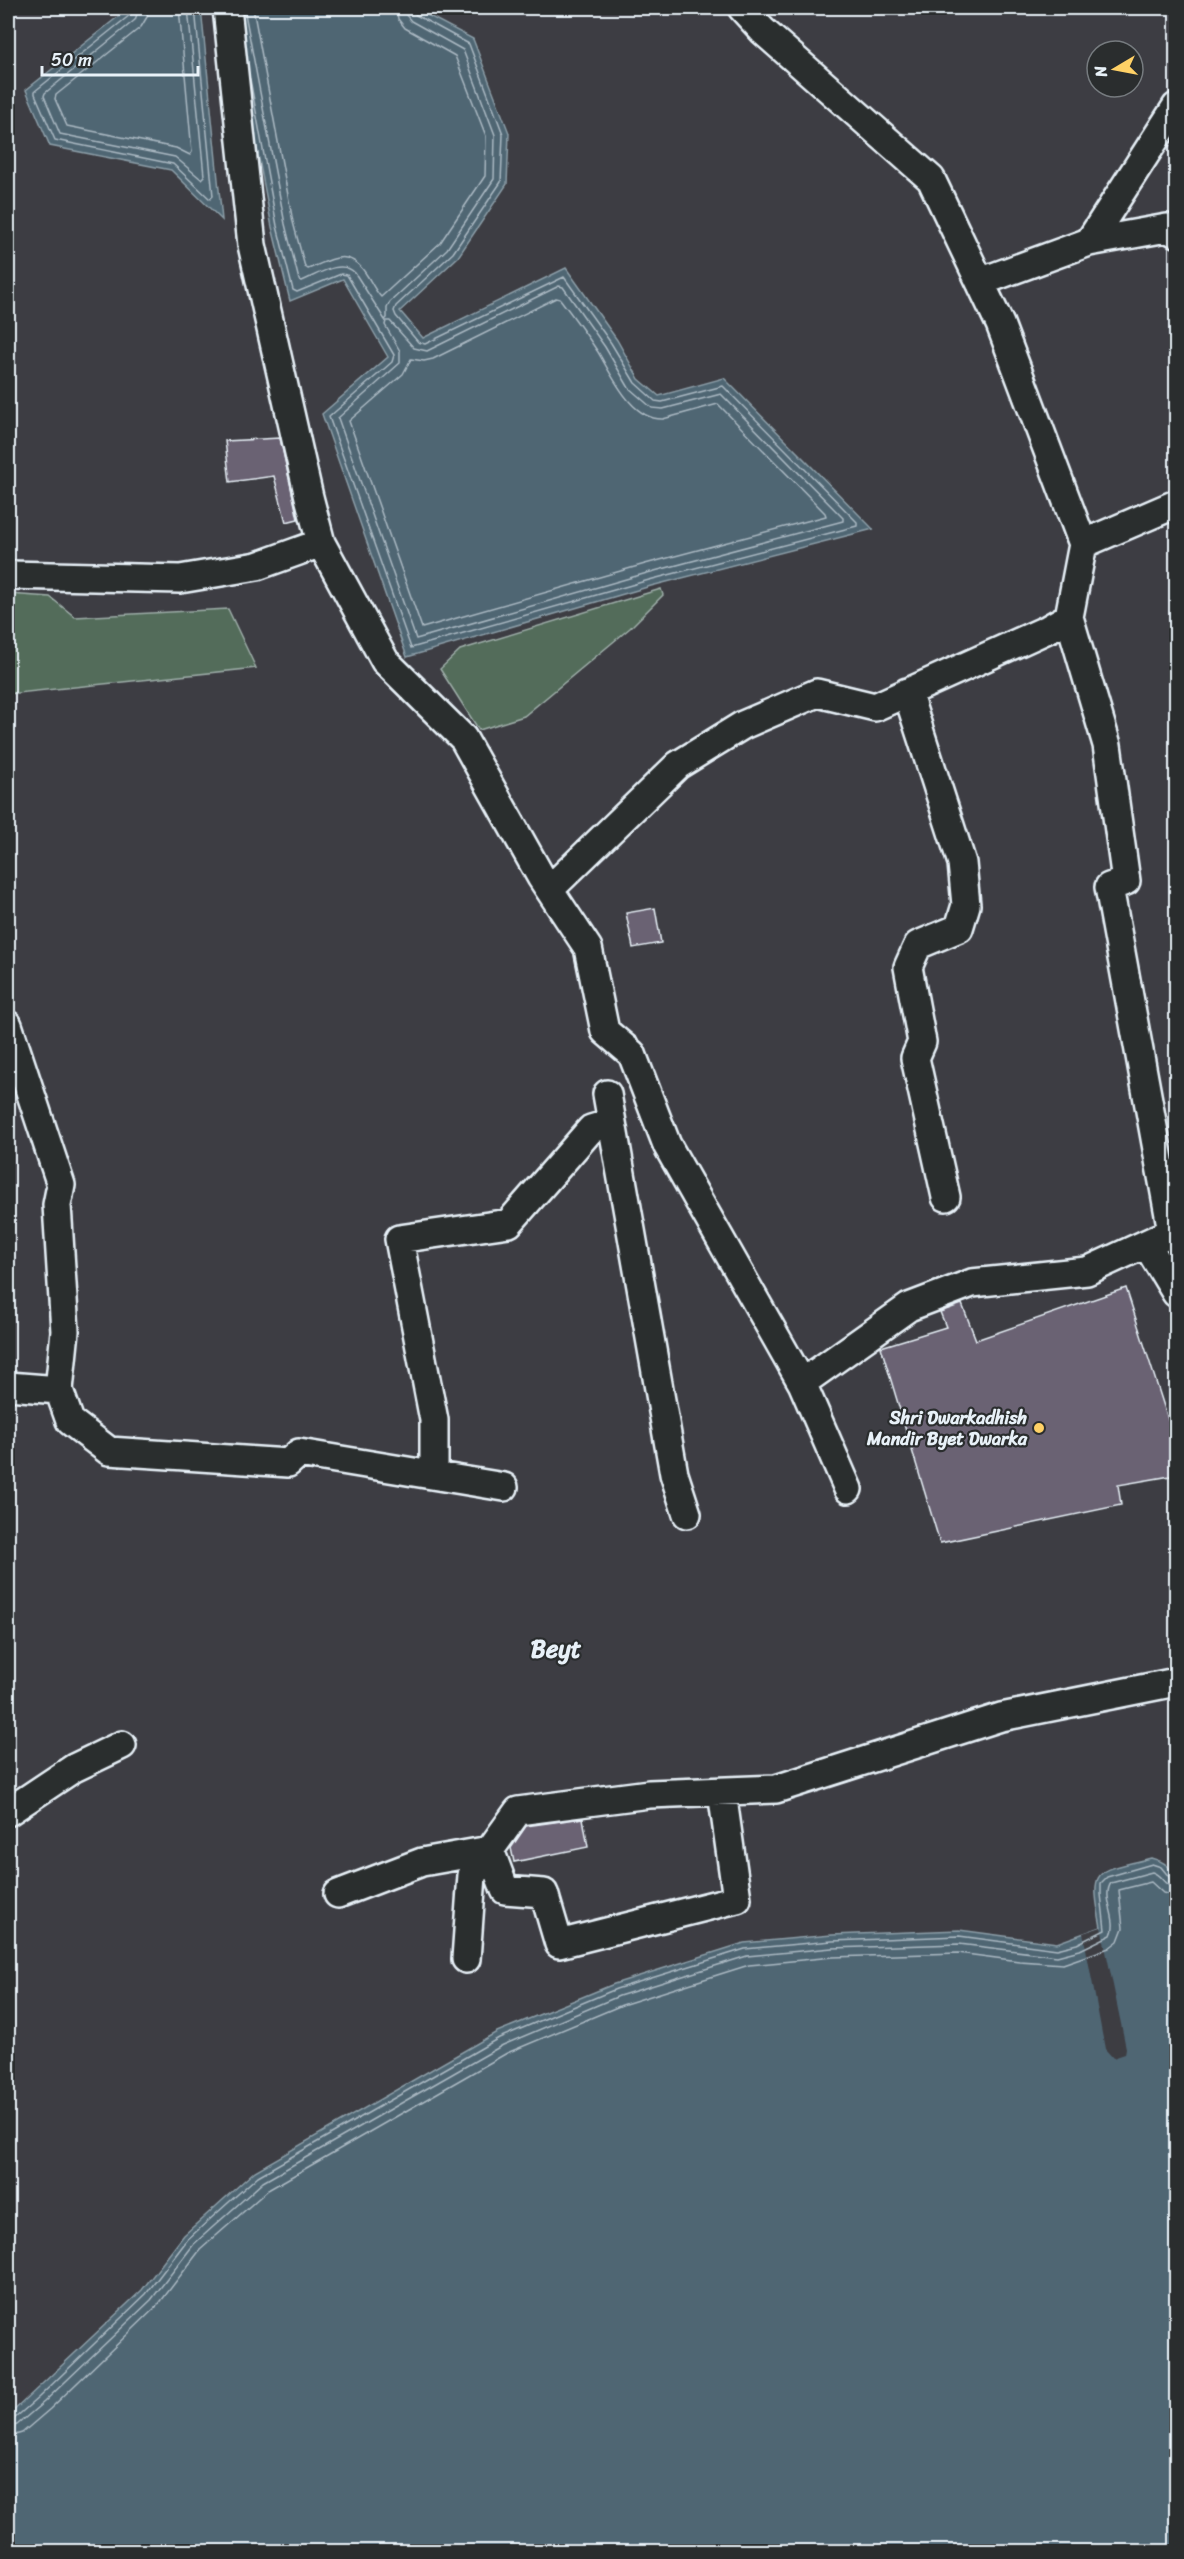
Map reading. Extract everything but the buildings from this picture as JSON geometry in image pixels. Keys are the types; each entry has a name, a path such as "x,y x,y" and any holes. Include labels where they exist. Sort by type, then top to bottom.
{"street":[{"path":"227,8 252,245 321,543 386,661 463,738 550,889 588,948 605,1032 632,1054 667,1145 802,1383 848,1489"},
{"path":"742,8 763,31 931,179 1000,324 1083,544 1069,616 1107,745 1126,881 1109,887 1174,1231 1161,1260 1176,1293"},
{"path":"1089,242 1176,107"},
{"path":"980,282 1089,242 1167,228 1176,233"},
{"path":"1083,544 1176,504"},
{"path":"8,575 180,579 257,566 321,543"},
{"path":"550,889 678,765 743,725 817,693 875,707 1048,628 1069,616"},
{"path":"907,692 962,863 966,905 958,928 918,945 908,967 922,1042 915,1058 946,1197"},
{"path":"8,1025 61,1185 57,1205 65,1331 59,1390 70,1421 109,1450 288,1463 299,1453 504,1487"},
{"path":"607,1094 674,1474 687,1514"},
{"path":"434,1475 434,1420 399,1239 509,1222 591,1129 611,1123"},
{"path":"802,1383 909,1307 972,1283 1087,1271 1161,1260"},
{"path":"8,1386 59,1390"},
{"path":"466,1959 472,1875 518,1811 649,1794 776,1789 1001,1717 1176,1682"},
{"path":"8,1812 74,1768 122,1745"},
{"path":"490,1850 505,1890 544,1893 559,1944 683,1914 737,1899 722,1791"},
{"path":"338,1894 422,1862 490,1850"}],"green space":[{"path":"661,589 663,595 630,628 524,716 479,730 440,669 460,650"},
{"path":"8,594 50,597 75,617 228,609 256,668 8,694"}],"water":[{"path":"129,8 201,8 222,220 171,170 50,146 26,90"},
{"path":"230,8 414,8 473,39 509,133 507,184 458,257 400,311 423,338 566,268 617,340 639,379 659,396 724,378 873,529 651,586 407,657 322,414 388,357 343,279 290,301 272,227"},
{"path":"1151,1858 1167,1866 1176,1881 1176,2551 8,2551 8,2416 142,2290 184,2235 255,2171 497,2032 614,1984 744,1943 832,1935 959,1930 1057,1943 1101,1927 1096,1892 1100,1875 1118,1866"}],"pier":[{"path":"1101,1927 1126,2048 1125,2054 1113,2058 1105,2049 1083,1933"}],"place":[{"name":"Shri Dwarkadhish Mandir Byet Dwarka","path":"1039,1428"}],"district":[{"name":"Beyt","path":"556,1649"}]}
